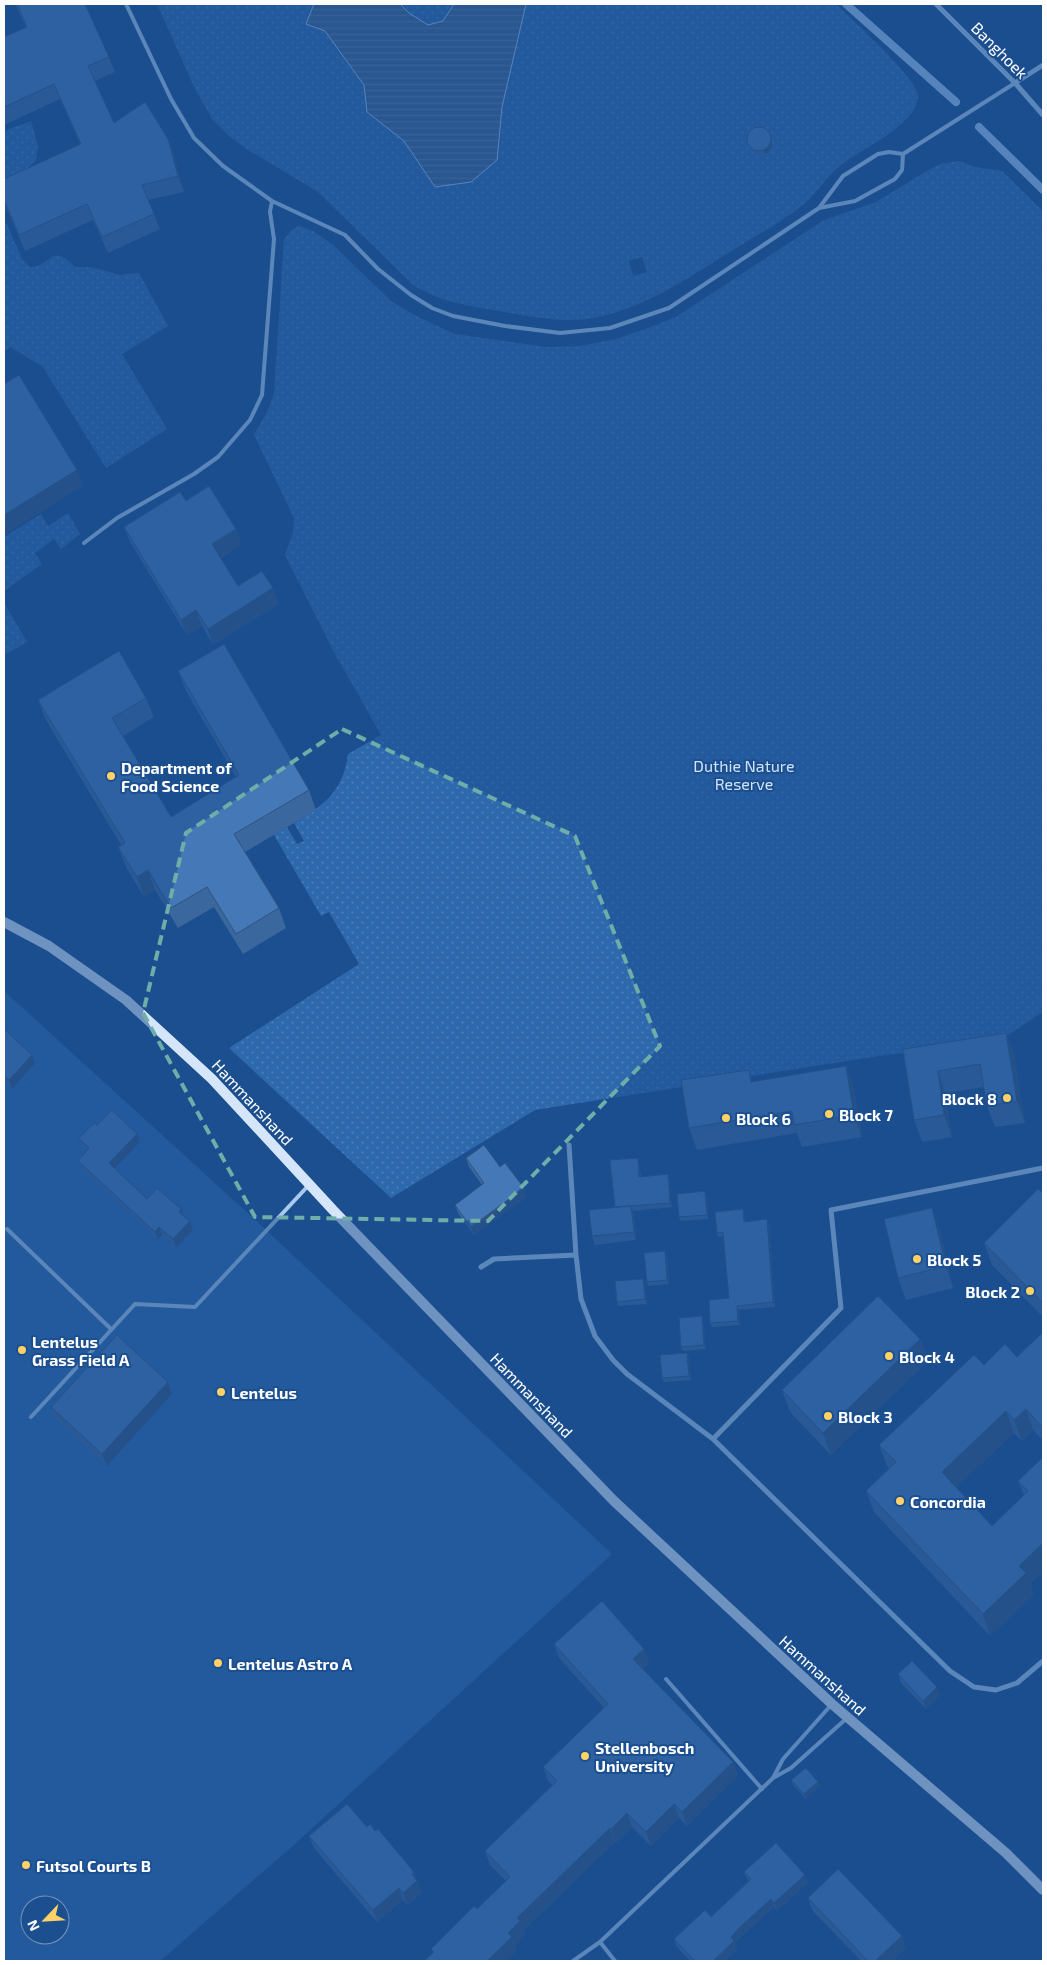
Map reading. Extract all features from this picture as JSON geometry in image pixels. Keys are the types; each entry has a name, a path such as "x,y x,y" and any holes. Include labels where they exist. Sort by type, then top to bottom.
{"street":[{"name":"Banghoek","path":"936,4 1015,83 1043,115"},
{"path":"1015,83 1043,65"},
{"name":"Hammanshand","path":"4,922 48,946 126,1000 212,1080 614,1501 847,1718 1006,1854 1043,1890"},
{"path":"569,1145 576,1255 582,1299 595,1336 613,1360 627,1374 713,1439 950,1671 974,1687 996,1690 1017,1683 1043,1661"},
{"path":"713,1439 841,1308 831,1210 1043,1168"},
{"path":"481,1267 494,1259 576,1255"}],"lane":[{"path":"126,4 171,99 194,138 223,166 272,201 345,235 378,269 411,295 432,308 453,316 560,333 610,328 669,308 819,208 843,176 869,159 878,154 889,152 903,154 1015,83"},
{"path":"819,208 855,201 894,179 902,170 903,154"},
{"path":"84,543 116,518 194,474 218,457 250,420 262,395 274,239 270,212 272,201"},
{"path":"31,1417 135,1304 195,1307 310,1184"},
{"path":"7,1229 111,1329"},
{"path":"666,1678 762,1789"},
{"path":"773,1778 782,1759 832,1704"},
{"path":"572,1961 600,1942 773,1778 791,1768 847,1718"},
{"path":"600,1942 615,1961"}],"highlighted area":[{"path":"342,729 575,836 660,1046 488,1221 255,1217 143,1013 186,833"}],"green space":[{"path":"157,4 314,4 306,24 325,31 364,85 367,112 404,141 435,187 497,160 502,107 526,4 836,4 908,77 918,96 915,107 908,117 887,135 841,165 805,203 784,219 650,299 632,307 593,318 558,320 465,305 433,296 413,285 318,192 248,150 229,136 212,119 195,89","holes":["642,257 647,272 633,276 629,261"]},
{"path":"400,4 454,4 443,21 428,25 409,13"},
{"path":"31,121 38,146 36,160 17,178 4,186 4,133 9,129"},
{"name":"Duthie Nature Reserve","path":"959,161 974,167 1002,171 1043,211 1043,1012 1000,1040 879,1056 535,1110 391,1198 229,1048 359,964 329,912 321,916 274,835 287,827 297,844 304,841 294,823 315,810 331,796 342,778 348,754 381,735 334,652 285,555 293,533 294,518 254,435 268,410 274,394 284,239 292,230 299,226 313,231 332,244 392,302 420,318 455,334 546,347 580,346 616,339 676,317 824,220 876,202 941,164"},
{"path":"4,224 7,224 22,259 30,267 37,266 51,257 61,256 75,267 91,267 120,275 139,273 168,326 122,354 167,429 106,468 42,366 10,347 4,352"},
{"path":"68,513 80,534 61,549 54,539 35,553 42,564 4,591 4,537 41,514 48,526"},
{"path":"4,603 27,642 4,655"},
{"name":"Lentelus","path":"4,991 251,1216 612,1554 295,1844 160,1961 4,1961"}],"shaded area":[{"path":"314,4 400,4 409,13 428,25 443,21 454,4 526,4 502,107 497,160 471,182 435,187 404,141 367,112 364,85 325,31 306,24"}],"building":[{"path":"17,4 85,4 109,57 88,66 114,123 145,102 168,139 178,176 142,185 154,214 102,237 87,204 19,235 4,200 4,179 81,144 54,84 4,107 4,37 27,27"},
{"path":"759,127 767,131 771,139 767,147 759,151 751,147 747,139 751,131"},
{"path":"19,375 77,470 4,515 4,384"},
{"path":"209,486 236,529 212,544 238,586 262,571 273,588 208,629 196,610 181,620 124,527 180,492 186,501"},
{"path":"224,644 309,790 234,834 279,908 236,934 207,887 171,908 148,870 137,877 118,847 125,843 38,700 119,651 146,698 112,718 171,817 239,775 178,671"},
{"path":"4,1029 32,1055 9,1080 4,1076"},
{"path":"1006,1033 1017,1101 987,1106 980,1064 938,1071 944,1115 914,1120 903,1049"},
{"path":"846,1066 854,1115 794,1125 792,1111 689,1128 681,1080 749,1070 751,1082"},
{"path":"112,1110 137,1134 109,1163 147,1199 157,1188 181,1209 179,1212 190,1221 173,1239 159,1227 155,1232 78,1161 89,1148 79,1138 94,1123 97,1125"},
{"path":"484,1145 500,1167 505,1163 524,1188 471,1227 455,1205 484,1183 466,1158"},
{"path":"638,1158 639,1177 668,1174 670,1203 615,1207 610,1160"},
{"path":"1038,1189 1043,1193 1043,1303 984,1243"},
{"path":"705,1191 707,1215 679,1217 677,1194"},
{"path":"631,1206 634,1232 592,1236 589,1210"},
{"path":"932,1208 946,1266 898,1278 884,1219"},
{"path":"743,1209 744,1222 767,1219 773,1302 737,1306 738,1321 710,1323 709,1300 729,1298 723,1232 717,1233 715,1212"},
{"path":"665,1251 667,1280 647,1282 644,1253"},
{"path":"643,1279 645,1299 617,1302 615,1281"},
{"path":"878,1296 920,1339 823,1433 782,1390"},
{"path":"702,1316 704,1345 681,1347 679,1318"},
{"path":"1041,1334 1043,1336 1043,1428 1026,1409 1014,1420 1006,1411 942,1472 992,1526 1028,1491 1018,1481 1043,1457 1043,1543 1019,1566 1026,1573 983,1614 866,1491 896,1462 879,1445 974,1355 984,1365 1005,1344 1017,1357"},
{"path":"117,1335 168,1382 102,1454 51,1407"},
{"path":"687,1353 689,1376 662,1378 660,1355"},
{"path":"602,1601 644,1649 633,1659 733,1762 682,1812 674,1804 646,1832 627,1813 517,1918 520,1921 508,1933 512,1937 487,1961 424,1961 434,1952 431,1949 474,1906 477,1909 510,1877 485,1851 557,1781 543,1767 608,1704 554,1644"},
{"path":"912,1661 937,1687 923,1701 898,1674"},
{"path":"806,1768 818,1782 804,1794 791,1780"},
{"path":"347,1804 367,1827 370,1824 375,1831 378,1829 414,1872 412,1874 417,1881 403,1893 399,1888 373,1910 309,1836"},
{"path":"776,1843 805,1875 774,1903 771,1899 738,1929 731,1937 734,1941 713,1961 695,1961 674,1939 705,1910 711,1917 744,1886 751,1879 744,1872"},
{"path":"838,1869 902,1936 875,1961 868,1961 808,1898"}],"waterway":[{"path":"846,4 956,102"},
{"path":"979,127 1043,190"}],"place":[{"name":"Department of Food Science","path":"111,776"},
{"name":"Block 8","path":"1007,1098"},
{"name":"Block 7","path":"829,1114"},
{"name":"Block 6","path":"726,1118"},
{"name":"Block 5","path":"917,1259"},
{"name":"Block 2","path":"1030,1291"},
{"name":"Lentelus Grass Field A","path":"22,1350"},
{"name":"Block 4","path":"889,1356"},
{"name":"Lentelus","path":"221,1392"},
{"name":"Block 3","path":"828,1416"},
{"name":"Concordia","path":"900,1501"},
{"name":"Lentelus Astro A","path":"218,1663"},
{"name":"Stellenbosch University","path":"585,1756"},
{"name":"Futsol Courts B","path":"26,1865"}]}
